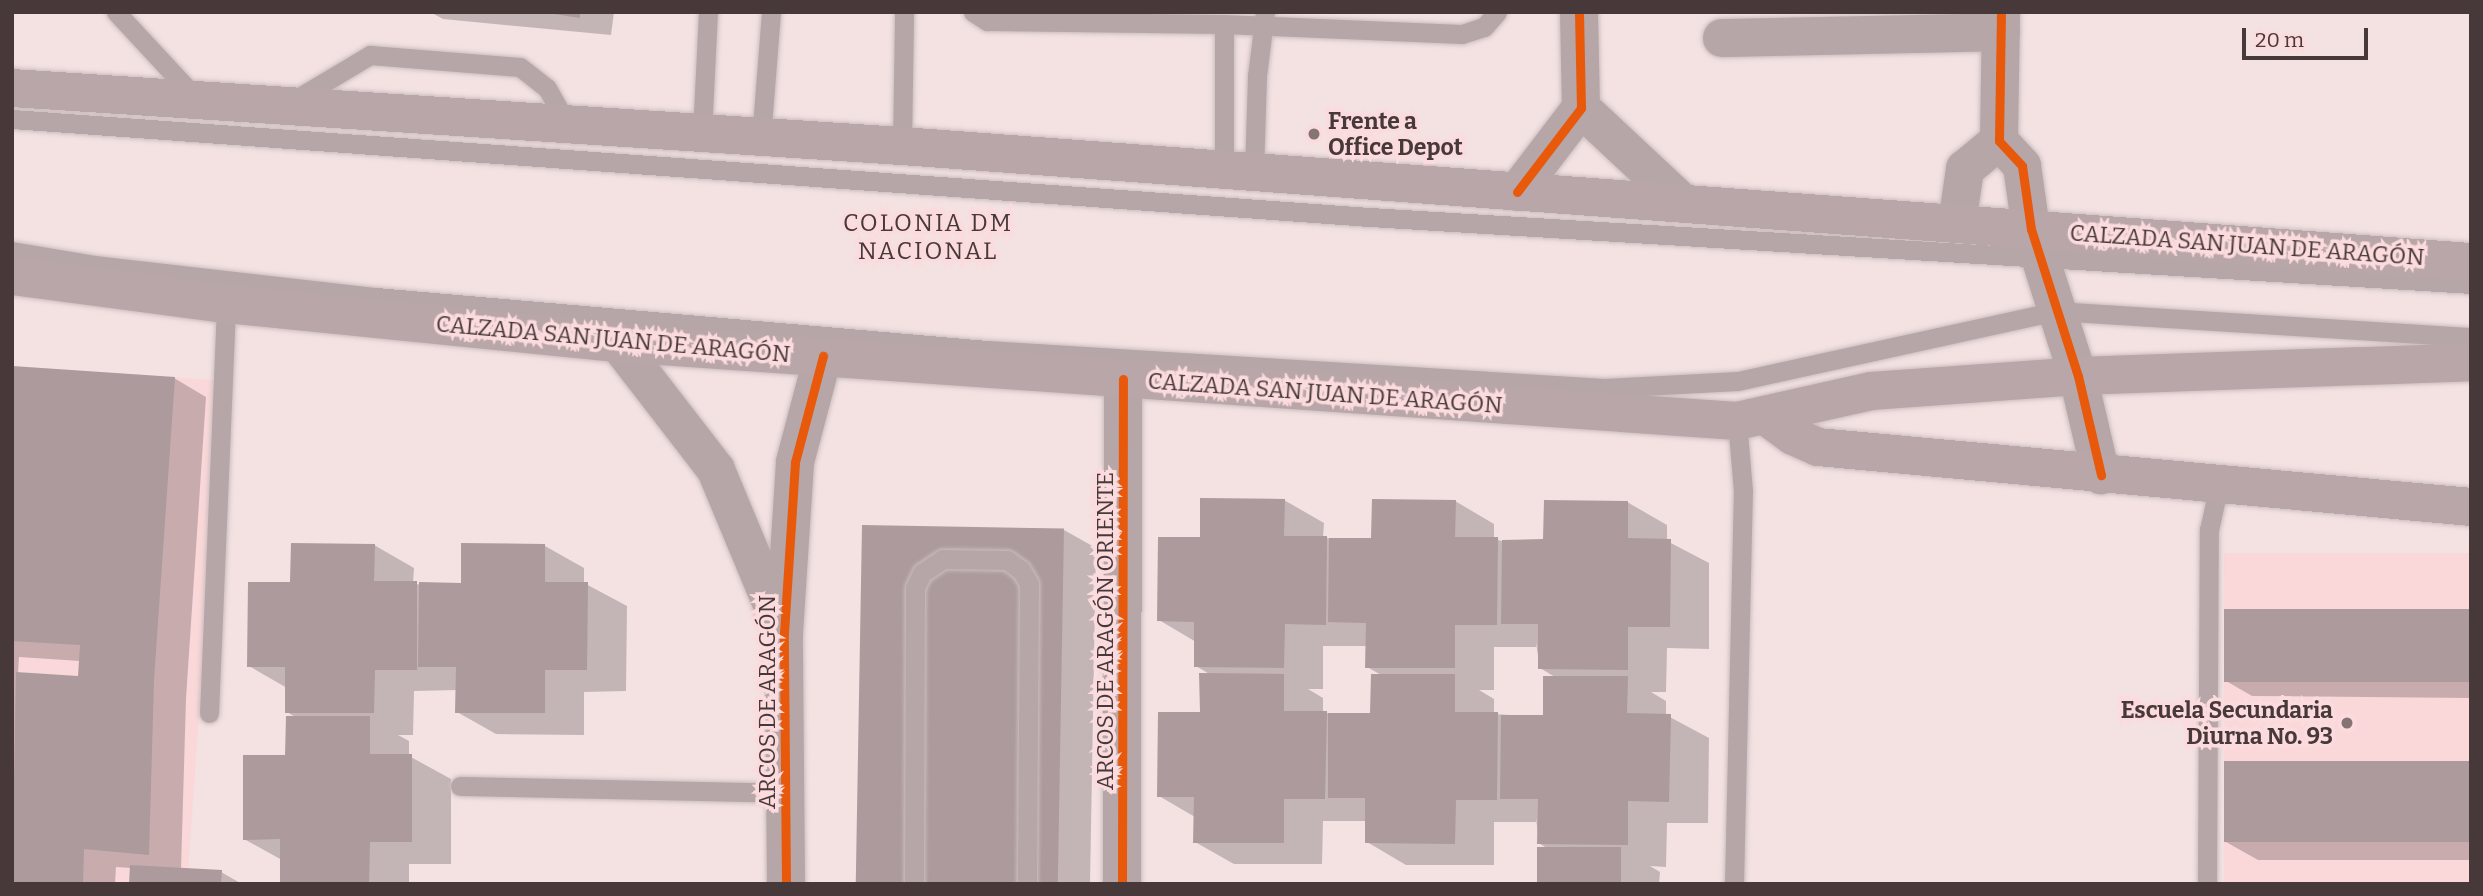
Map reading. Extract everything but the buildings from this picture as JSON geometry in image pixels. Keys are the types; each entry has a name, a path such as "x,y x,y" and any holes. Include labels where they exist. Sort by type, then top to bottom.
{"main road":[{"name":"CALZADA SAN JUAN DE ARAGÓN","path":"12,88 194,97 1683,203 1957,224 2035,243 2471,262"},
{"name":"CALZADA SAN JUAN DE ARAGÓN","path":"12,276 226,304 618,343 1123,379 1752,419 1871,391 2078,376 2471,362"},
{"path":"1752,419 1818,447 2471,508"}],"street":[{"path":"1517,192 1581,108 1579,12"},
{"path":"1722,38 2001,22 2000,125 2022,166 2035,243 2078,376 2101,475"},
{"path":"1581,108 1683,203"},
{"path":"1957,224 1965,169 2000,125"},
{"name":"ARCOS DE ARAGÓN","path":"618,343 716,470 784,633"},
{"name":"ARCOS DE ARAGÓN","path":"786,884 784,633 796,462 823,356"},
{"name":"ARCOS DE ARAGÓN ORIENTE","path":"1122,884 1123,379"}],"lane":[{"path":"116,12 194,97"},
{"path":"702,134 708,12"},
{"path":"761,139 771,12"},
{"path":"902,146 904,12"},
{"path":"973,12 987,21 1159,18 1224,24 1264,19 1462,34 1484,27 1497,12"},
{"path":"1239,171 1264,19"},
{"path":"1224,24 1239,171"},
{"path":"289,104 370,55 520,67 547,88 567,124"},
{"path":"12,119 1356,216 2035,243 2471,284"},
{"path":"12,251 94,265 432,302 987,350 1604,388 1738,381 2057,311 2471,337"},
{"path":"209,713 226,304"},
{"path":"1734,884 1743,491 1752,419"},
{"path":"2207,884 2209,530 2219,485"},
{"path":"914,884 915,588 922,573 943,559 1007,560 1021,569 1029,584 1027,884"},
{"path":"460,786 786,793"}],"shaded area":[{"path":"12,366 222,381 187,884 12,884"},
{"name":"Escuela Secundaria Diurna No. 93","path":"2224,553 2471,553 2471,884 2224,884"}],"cycle path":[{"path":"1517,192 1581,108 1579,12"},
{"path":"2001,12 1999,141 2022,166 2031,229 2078,376 2101,475"},
{"path":"786,884 784,633 795,462 823,356"},
{"path":"1122,884 1123,379"}],"place":[{"name":"Frente a Office Depot","path":"1314,134"},
{"name":"Escuela Secundaria Diurna No. 93","path":"2347,723"}],"district":[{"name":"COLONIA DM NACIONAL","path":"928,238"}]}
